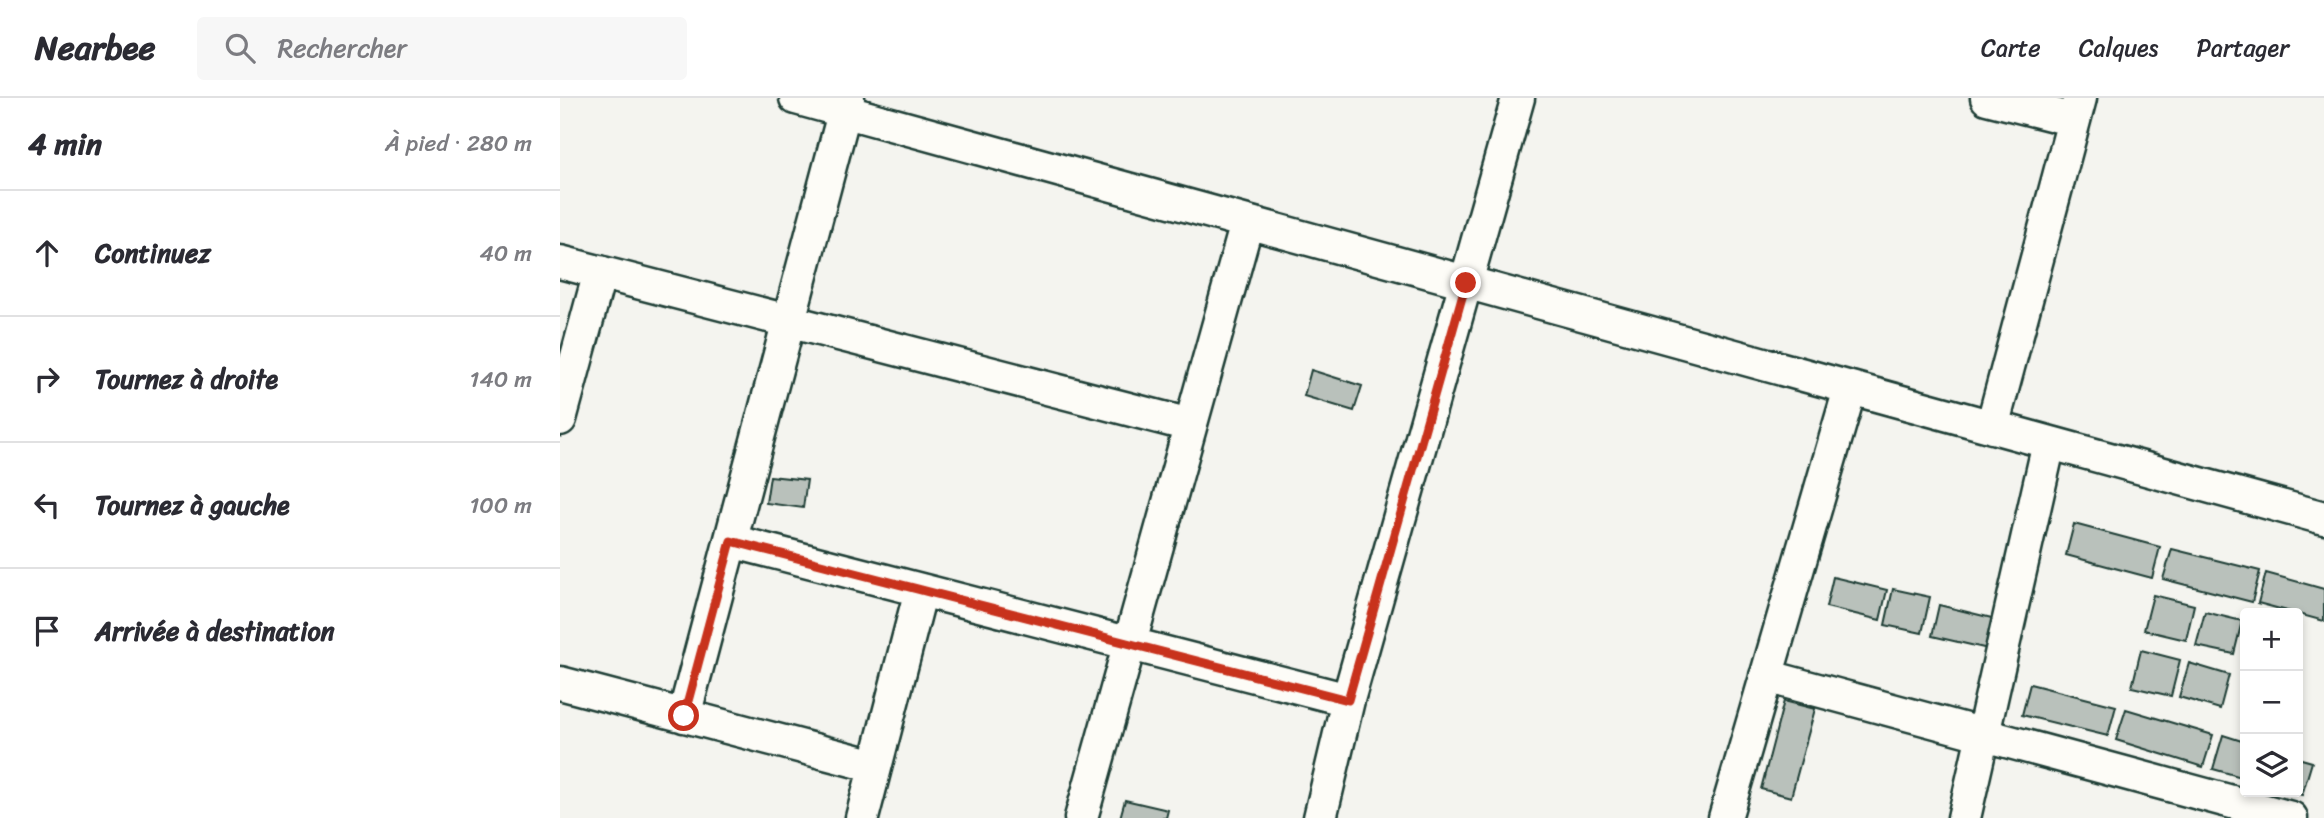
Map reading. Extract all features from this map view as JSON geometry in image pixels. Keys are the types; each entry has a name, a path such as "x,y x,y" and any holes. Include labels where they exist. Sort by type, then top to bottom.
{"street":[{"path":"796,98 846,105 1247,223 2324,518"},
{"path":"1320,818 1348,700 1518,98"},
{"path":"1987,98 2077,109 1992,427"},
{"path":"684,716 846,105"},
{"path":"1081,818 1247,223"},
{"path":"560,262 1190,425"},
{"path":"560,419 600,272"},
{"path":"1725,818 1850,388"},
{"path":"1964,818 2049,443"},
{"path":"731,541 1348,700"},
{"path":"862,818 921,590"},
{"path":"1766,676 2291,818"},
{"path":"560,683 875,766"}],"building":[{"path":"1311,370 1362,386 1354,411 1304,396"},
{"path":"770,476 807,480 803,508 766,503"},
{"path":"2074,524 2160,547 2152,578 2066,555"},
{"path":"2172,549 2260,571 2252,602 2163,579"},
{"path":"2266,573 2324,589 2324,621 2303,615 2303,608 2276,608 2258,603"},
{"path":"1833,577 1887,590 1880,620 1826,607"},
{"path":"1893,589 1930,597 1922,633 1885,625"},
{"path":"2153,595 2194,605 2186,640 2144,630"},
{"path":"1939,605 2004,621 1997,651 1932,636"},
{"path":"2205,612 2240,621 2234,654 2196,646"},
{"path":"2141,650 2180,660 2171,696 2132,687"},
{"path":"2189,663 2229,675 2220,709 2179,697"},
{"path":"2030,684 2116,706 2108,736 2022,715"},
{"path":"1784,701 1815,709 1791,797 1761,789"},
{"path":"2126,709 2213,735 2203,767 2116,740"},
{"path":"2223,735 2240,740 2240,777 2213,769"},
{"path":"2303,759 2312,762 2303,792"},
{"path":"1125,800 1168,810 1166,818 1120,818"}],"route":[{"path":"684,716 731,541 1348,700 1466,283"}]}
